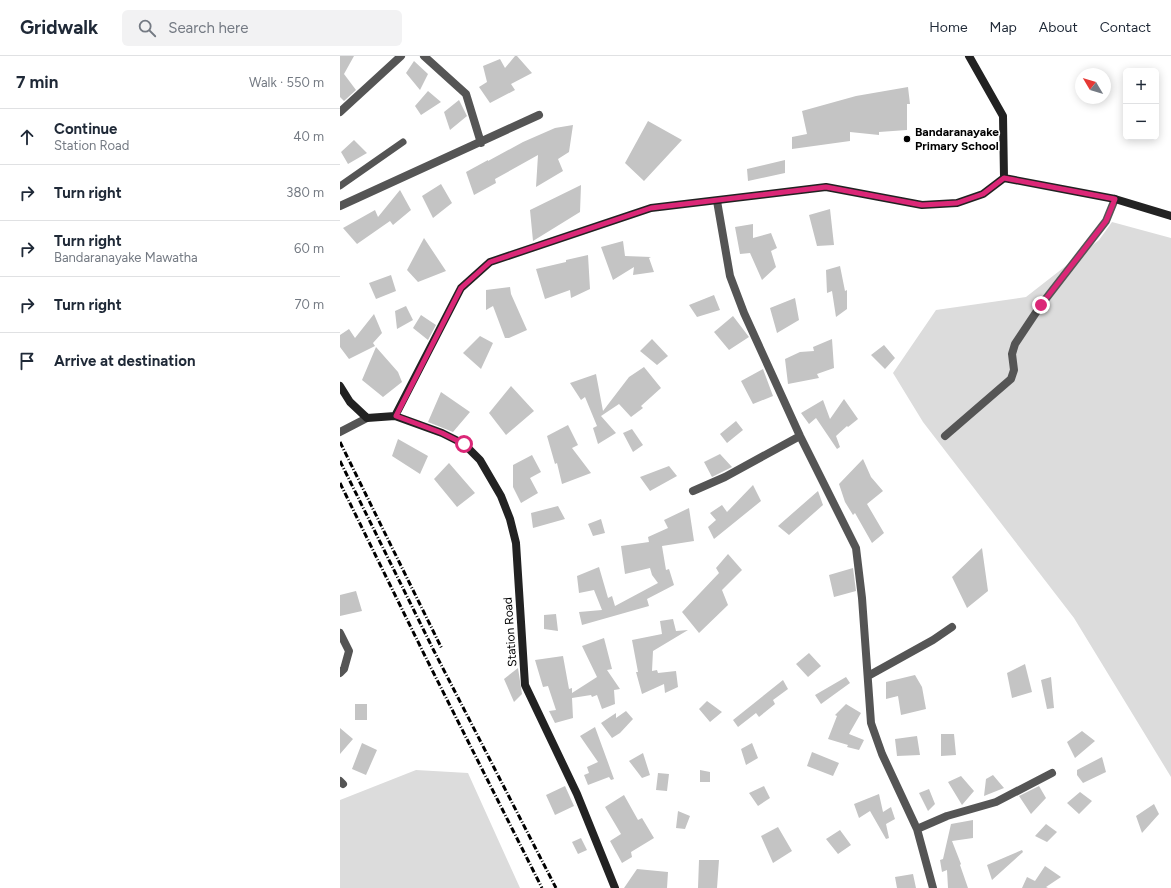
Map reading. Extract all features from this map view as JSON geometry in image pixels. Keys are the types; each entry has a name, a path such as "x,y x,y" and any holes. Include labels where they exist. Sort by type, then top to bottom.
{"street":[{"path":"340,112 401,56"},
{"path":"424,56 466,94 481,143"},
{"path":"969,56 1003,116 1004,178"},
{"path":"340,206 481,143 539,115"},
{"path":"340,432 367,418 396,416 461,288 490,262 651,208 826,187 922,205 957,203 983,194 1004,178 1115,199 1171,216"},
{"path":"945,436 1011,379 1014,370 1012,354 1015,344 1041,305 1106,221 1115,199"},
{"path":"717,201 730,276 744,313 800,436 856,548 862,598 871,723 882,754 917,829 933,888"},
{"path":"340,386 350,402 367,418"},
{"name":"Station Road","path":"396,416 442,433 464,444 480,460 501,496 510,519 516,543 525,684 576,794 616,888"},
{"path":"693,491 725,477 800,436"},
{"path":"868,676 933,640 952,627"},
{"path":"340,633 349,651 344,669 340,673"},
{"path":"917,829 947,816 996,802 1052,773"}],"lane":[{"path":"340,186 403,142"}],"shaded area":[{"path":"1112,222 1171,238 1171,777 1074,618 923,422 893,373 936,310 1026,297 1099,240"},
{"path":"416,770 468,773 520,888 340,888 340,800"}],"building":[{"path":"340,56 354,56 344,74 356,90 344,101 340,97"},
{"path":"515,56 517,56 532,73 511,84 515,90 490,103 479,87 487,82 483,66 500,59 505,68"},
{"path":"414,61 428,74 420,90 406,73"},
{"path":"908,87 910,104 907,104 907,130 879,132 879,135 850,132 850,141 792,149 792,137 807,134 802,111 856,96"},
{"path":"428,91 441,102 421,115 415,106"},
{"path":"459,100 467,116 450,130 444,112"},
{"path":"648,121 682,140 644,181 625,163"},
{"path":"573,125 569,152 558,159 563,171 536,187 538,155 495,179 496,183 474,195 466,172 523,142 555,128"},
{"path":"354,140 367,153 348,164 341,152"},
{"path":"785,160 785,173 748,181 747,169"},
{"path":"441,184 452,203 433,218 422,196"},
{"path":"581,185 580,212 533,241 530,210"},
{"path":"400,190 411,210 393,225 390,221 357,244 343,228 375,210 378,217"},
{"path":"830,209 834,245 817,246 809,215"},
{"path":"753,224 753,238 771,233 777,248 771,251 776,267 762,280 750,253 740,254 735,227"},
{"path":"424,238 446,271 418,282 407,270"},
{"path":"623,241 625,256 651,257 649,258 654,272 633,275 634,267 613,280 601,247"},
{"path":"588,255 590,289 571,298 570,290 545,299 536,269"},
{"path":"840,266 845,291 847,290 847,309 836,317 832,291 827,293 826,270"},
{"path":"391,275 396,291 376,299 369,283"},
{"path":"510,287 511,294 527,330 509,338 505,338 493,306 486,310 486,290"},
{"path":"714,295 720,310 697,317 689,305"},
{"path":"795,298 799,320 777,333 770,308"},
{"path":"406,306 413,320 397,329 395,311"},
{"path":"374,314 382,333 373,343 375,346 349,359 340,347 340,335 349,329 355,338"},
{"path":"421,315 436,325 428,340 413,328"},
{"path":"733,316 749,337 729,350 714,332"},
{"path":"480,336 493,343 481,369 463,353"},
{"path":"652,339 668,356 657,365 640,351"},
{"path":"832,339 834,368 817,374 819,378 788,384 785,359 800,352 814,351 813,347"},
{"path":"884,345 895,358 885,369 871,355"},
{"path":"376,347 398,372 402,382 383,397 362,380"},
{"path":"644,367 661,388 641,406 643,408 631,417 619,404 601,416 616,433 598,444 593,428 597,426 585,397 581,400 570,383 596,374 603,411 629,377"},
{"path":"763,369 773,396 753,404 741,381"},
{"path":"511,386 534,411 506,435 489,413"},
{"path":"441,392 470,412 453,432 428,422"},
{"path":"844,399 858,419 836,436 840,447 837,449 816,418 809,424 801,413 823,400 830,419"},
{"path":"736,421 743,430 727,443 720,434"},
{"path":"568,425 578,445 572,448 591,473 562,484 557,463 555,464 547,436"},
{"path":"632,429 643,445 633,452 623,433"},
{"path":"398,439 428,456 420,474 392,456"},
{"path":"720,454 732,467 712,477 704,462"},
{"path":"532,455 541,472 530,478 538,493 521,503 513,487 513,465"},
{"path":"863,459 871,477 883,491 867,504 884,533 872,543 855,513 853,515 845,502 839,484"},
{"path":"449,463 475,493 457,507 434,479"},
{"path":"669,466 677,476 650,491 640,477"},
{"path":"753,485 761,501 714,539 708,527 716,520 710,513 722,505 727,512"},
{"path":"818,491 823,505 789,535 778,526"},
{"path":"558,506 565,519 533,528 531,513"},
{"path":"689,508 694,541 662,546 666,570 669,569 674,585 647,599 649,606 582,625 579,612 602,610 594,590 579,593 577,576 599,567 608,598 612,596 615,606 658,583 652,575 650,568 625,574 621,546 649,542 648,537 668,528 664,520"},
{"path":"601,519 605,533 593,536 588,524"},
{"path":"982,548 988,591 967,608 952,577"},
{"path":"728,554 742,570 722,590 728,605 699,633 682,612 719,573 716,568"},
{"path":"853,568 856,591 834,597 829,575"},
{"path":"356,591 362,611 340,616 340,595"},
{"path":"556,614 558,631 544,629 544,615"},
{"path":"673,619 676,631 688,630 653,651 652,671 657,670 658,673 676,671 678,687 665,693 664,684 642,694 636,672 638,672 632,640 662,634 660,621"},
{"path":"604,638 612,669 607,670 620,689 614,690 615,704 602,709 597,695 592,697 591,695 572,698 573,718 555,723 549,711 556,710 548,686 543,687 535,660 563,656 569,689 572,688 572,693 597,677 582,646"},
{"path":"809,653 821,666 808,677 796,664"},
{"path":"1025,664 1032,692 1012,698 1007,673"},
{"path":"518,668 522,694 514,702 504,679"},
{"path":"915,675 922,687 926,709 901,715 898,696 886,699 886,682"},
{"path":"846,677 850,683 821,704 815,695"},
{"path":"1051,677 1054,708 1047,709 1041,680"},
{"path":"783,680 788,689 773,700 775,704 759,717 756,713 738,727 733,720"},
{"path":"707,701 722,712 710,722 699,709"},
{"path":"355,704 367,704 367,720 355,720"},
{"path":"846,704 861,713 849,734 864,740 859,750 828,739 837,716 835,715"},
{"path":"626,711 633,719 620,733 612,738 601,723 616,713 616,718"},
{"path":"595,727 614,779 611,780 609,777 588,785 584,775 589,773 587,767 598,762 580,736"},
{"path":"340,728 353,739 340,754"},
{"path":"1082,731 1095,741 1075,758 1067,742"},
{"path":"941,734 954,734 956,755 941,756"},
{"path":"917,736 920,755 897,756 895,739"},
{"path":"362,743 377,750 366,775 352,769"},
{"path":"752,743 758,758 746,765 741,749"},
{"path":"812,752 839,763 833,776 807,766"},
{"path":"643,753 650,775 642,778 629,761"},
{"path":"1102,757 1106,772 1083,783 1077,775 1077,770"},
{"path":"700,770 710,772 710,782 700,782"},
{"path":"658,773 669,774 667,791 656,790"},
{"path":"993,775 1004,788 984,796 986,779"},
{"path":"961,776 974,791 962,805 948,782"},
{"path":"565,786 574,806 555,815 546,795"},
{"path":"764,786 770,798 758,806 749,793"},
{"path":"1039,786 1046,798 1031,814 1019,796"},
{"path":"929,789 935,804 928,811 919,793"},
{"path":"1080,792 1092,801 1079,814 1067,803"},
{"path":"879,794 883,812 891,807 895,819 886,824 889,838 886,839 870,811 859,818 854,804"},
{"path":"624,795 638,820 642,818 654,838 631,852 632,857 622,863 610,841 621,834 605,807"},
{"path":"1154,804 1159,814 1142,833 1136,816"},
{"path":"678,811 690,816 685,829 676,828"},
{"path":"973,820 973,838 952,841 968,888 948,888 947,870 942,872 940,860 943,859 951,824"},
{"path":"1046,824 1057,832 1047,842 1035,836"},
{"path":"778,827 792,851 773,863 761,836"},
{"path":"840,830 851,845 838,854 826,839"},
{"path":"581,838 587,850 578,854 572,842"},
{"path":"1022,850 1023,852 992,880 987,865"},
{"path":"699,860 719,860 717,888 698,888"},
{"path":"1045,866 1061,877 1046,887 1048,888 1022,888 1027,877 1035,881"},
{"path":"637,869 668,872 667,888 624,888"},
{"path":"913,874 916,888 897,888 895,877"}],"railway":[{"path":"340,442 442,649"},
{"path":"340,461 434,651 556,888"},
{"path":"340,483 542,888"}],"place":[{"name":"Bandaranayake Primary School","path":"907,139"}],"route":[{"path":"464,444 442,433 396,416 461,288 490,262 651,208 826,187 922,205 957,203 983,194 1004,178 1115,199 1106,221 1041,305"}]}
